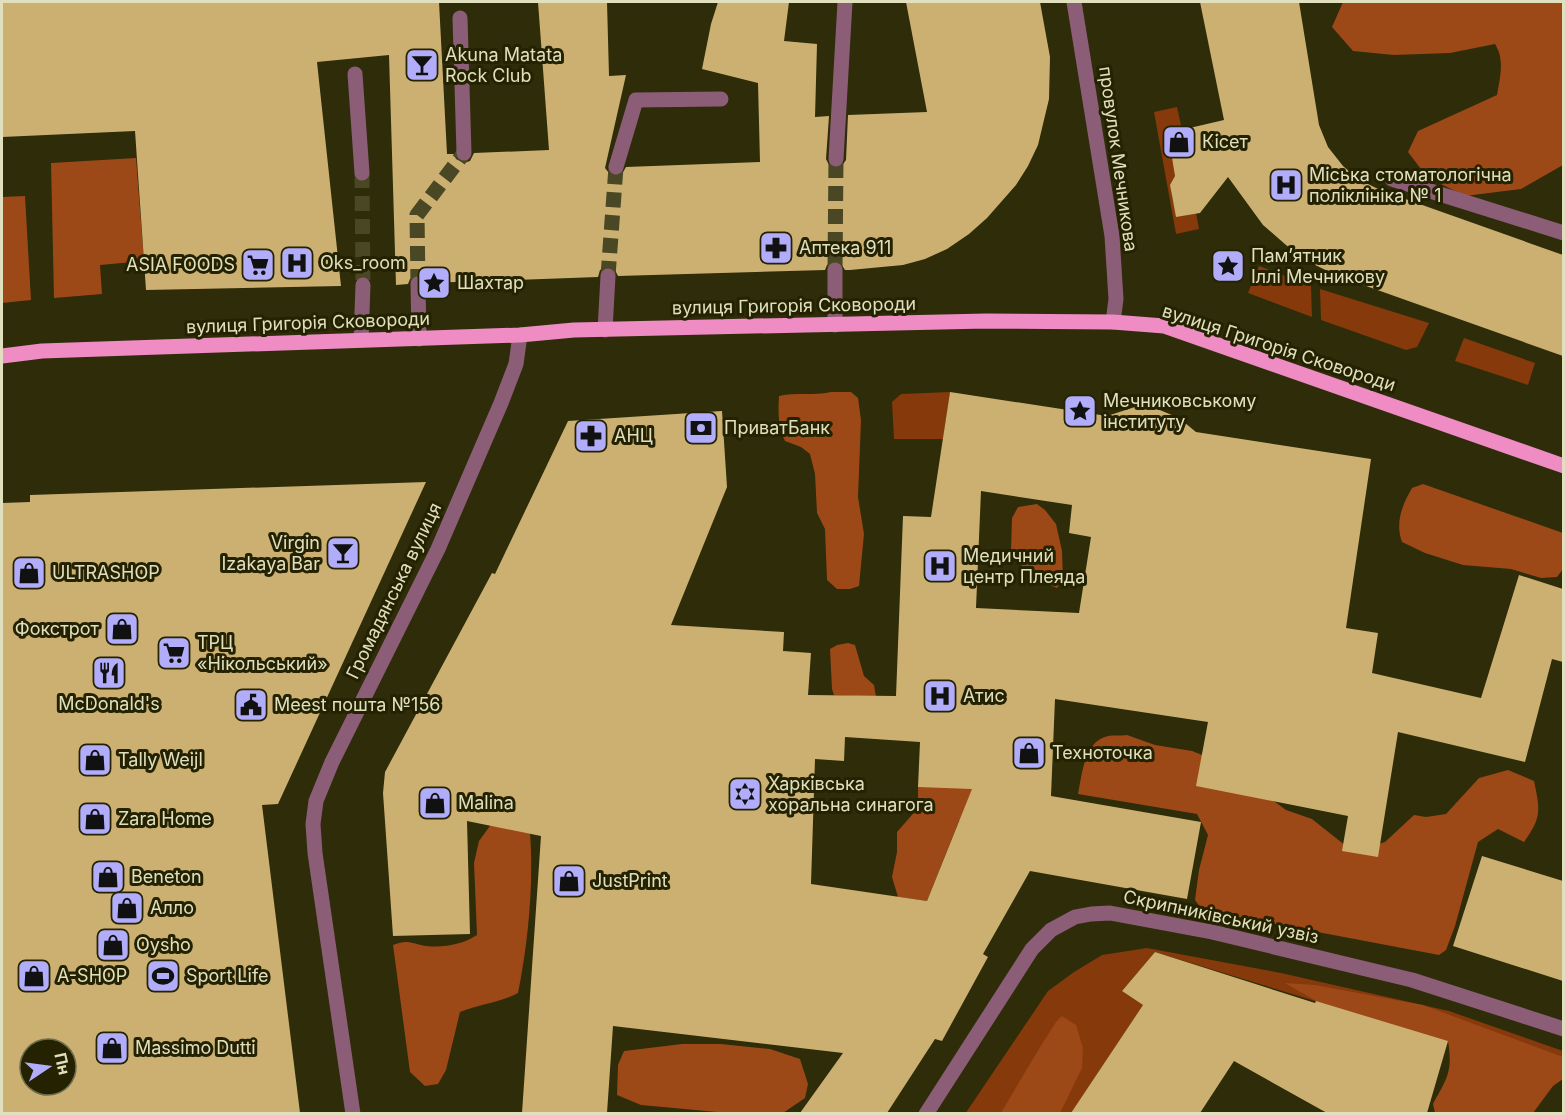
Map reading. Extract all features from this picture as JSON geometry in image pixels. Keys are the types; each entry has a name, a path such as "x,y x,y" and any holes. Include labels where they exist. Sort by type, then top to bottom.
{"main road":[{"name":"вулиця Григорія Сковороди","path":"2,356 42,351 419,339 605,330 986,321 1113,322 1164,326 1563,466"}],"street":[{"path":"836,159 845,2"},
{"name":"провулок Мечникова","path":"1074,2 1112,236 1116,299 1113,322"},
{"path":"460,18 464,153"},
{"path":"355,75 362,173"},
{"path":"616,167 636,100 721,99"},
{"path":"1392,179 1563,233"},
{"path":"835,270 835,325"},
{"path":"605,330 608,276"},
{"path":"418,284 419,339"},
{"path":"361,340 363,285"},
{"name":"Громадянська вулиця","path":"352,1113 315,853 313,824 316,801 332,762 438,549 509,384 516,364 520,335"},
{"name":"Скрипниківський узвіз","path":"926,1113 1032,949 1051,930 1075,917 1091,914 1110,914 1212,932 1412,980 1563,1029"}],"shaded area":[{"path":"1343,2 1563,2 1563,165 1521,189 1465,196 1427,177 1408,152 1418,131 1497,95 1501,69 1498,50 1495,44 1450,53 1394,55 1353,51 1332,27"},
{"path":"1177,107 1182,130 1168,133 1171,155 1189,173 1175,176 1172,197 1181,216 1196,213 1199,229 1176,234 1154,112"},
{"path":"136,158 144,261 100,265 102,294 54,298 51,163"},
{"path":"25,196 31,300 2,303 2,197"},
{"path":"1259,266 1311,286 1312,317 1248,293"},
{"path":"1320,289 1429,323 1417,347 1406,350 1321,320"},
{"path":"1464,338 1535,363 1528,385 1455,361"},
{"path":"851,392 858,398 861,420 858,497 864,534 859,586 850,589 837,589 827,580 825,529 817,513 815,474 810,454 801,447 785,441 779,419 779,396"},
{"path":"950,392 943,439 894,439 892,402 901,394"},
{"path":"1423,484 1563,533 1563,569 1557,577 1541,578 1511,569 1463,565 1425,553 1402,542 1399,521 1405,501 1412,488"},
{"path":"1037,504 1056,524 1062,551 1063,580 1057,588 1025,570 1011,551 1012,518 1018,507"},
{"path":"848,643 855,645 864,676 874,685 876,697 834,695 830,649"},
{"path":"1127,735 1155,745 1192,751 1220,762 1286,810 1312,819 1346,846 1366,848 1385,842 1414,815 1426,817 1446,814 1479,778 1508,770 1534,781 1538,799 1537,819 1524,842 1498,829 1478,842 1455,926 1446,950 1439,955 1202,910 1195,900 1199,870 1208,835 1197,814 1078,794 1083,769 1094,744 1108,736"},
{"path":"924,769 994,791 959,821 927,901 898,897 892,877 897,852 897,832 918,808 918,786"},
{"path":"500,812 530,833 529,913 518,993 460,1012 446,1070 438,1084 425,1086 410,1072 393,945 407,942 443,946 457,944 477,935 474,863 479,841"},
{"path":"1147,948 1281,973 1449,1011 1563,1051 1563,1077 1155,952 1122,991 1143,1005 1071,1113 965,1114 1048,991 1102,955"},
{"path":"1285,983 1315,985 1423,1005 1563,1057 1563,1079 1553,1086 1533,1113 1435,1113 1433,1104 1448,1074 1450,1060 1448,1041 1316,1001"},
{"path":"1062,1016 1076,1025 1083,1048 1082,1068 1060,1113 1001,1113 1037,1052"},
{"path":"682,1044 721,1044 770,1049 800,1059 808,1084 805,1098 783,1113 739,1114 641,1105 617,1095 618,1065 624,1051"}],"building":[{"path":"2,2 439,2 447,154 454,154 456,159 464,163 470,161 474,153 549,150 538,2 607,2 609,76 626,75 605,168 614,176 622,174 626,167 760,162 758,83 702,69 718,2 789,2 784,41 817,44 815,117 829,116 826,159 830,167 835,169 841,167 846,160 848,115 927,112 906,2 1040,2 1050,57 1049,99 1038,145 1016,185 987,218 969,234 947,249 925,259 903,265 850,270 845,270 840,262 834,260 827,265 825,270 618,276 614,268 608,266 600,270 598,277 428,283 423,276 417,274 410,279 408,284 396,285 389,55 317,62 341,286 146,290 135,131 2,137"},
{"path":"1200,2 1299,2 1319,125 1328,147 1343,166 1358,179 1380,190 1563,255 1563,356 1338,276 1311,263 1263,225 1228,177 1200,213 1176,217 1170,185 1175,176 1168,133 1224,120"},
{"path":"950,392 1107,416 1135,407 1155,408 1179,418 1196,432 1371,459 1346,628 1378,633 1372,673 1481,698 1519,575 1563,589 1563,662 1552,659 1525,762 1398,732 1378,857 1342,851 1348,816 1196,786 1208,722 1055,699 1051,796 1201,822 1187,899 1030,871 983,954 988,957 942,1041 935,1039 887,1113 800,1113 843,1053 613,1026 607,1113 522,1113 541,836 467,821 470,934 393,936 383,793 385,772 492,573 495,574 568,421 722,411 727,487 671,625 784,632 783,651 811,653 808,695 896,696 903,516 931,517","holes":["981,491 1072,505 1069,533 1091,537 1079,613 976,608","845,737 920,742 918,787 972,789 927,901 811,884 815,759 844,761"]},
{"name":"ТРЦ «Нікольський»","path":"426,482 278,804 262,805 300,1113 2,1113 2,503 30,502 30,495"},
{"path":"1482,856 1563,881 1563,981 1453,946"},
{"path":"1155,952 1315,1003 1316,1001 1448,1041 1427,1113 1327,1113 1234,1061 1200,1113 1071,1113 1143,1005 1122,991"}],"tunnel":[{"path":"418,284 417,215 464,153"},
{"path":"835,270 836,159"},
{"path":"608,276 616,167"},
{"path":"362,173 363,285"}],"place":[{"name":"Akuna Matata Rock Club","path":"422,65"},
{"name":"Кісет","path":"1179,142"},
{"name":"Міська стоматологічна поліклініка № 1","path":"1286,185"},
{"name":"Аптека 911","path":"776,248"},
{"name":"Oks_room","path":"297,263"},
{"name":"ASIA FOODS","path":"258,265"},
{"name":"Пам’ятник Іллі Мечникову","path":"1228,266"},
{"name":"Шахтар","path":"434,283"},
{"name":"Мечниковському інституту","path":"1080,411"},
{"name":"ПриватБанк","path":"701,428"},
{"name":"АНЦ","path":"591,436"},
{"name":"Virgin Izakaya Bar","path":"343,553"},
{"name":"Медичний центр Плеяда","path":"940,566"},
{"name":"ULTRASHOP","path":"29,573"},
{"name":"Фокстрот","path":"122,629"},
{"name":"ТРЦ «Нікольський»","path":"174,653"},
{"name":"McDonald's","path":"109,673"},
{"name":"Атис","path":"940,696"},
{"name":"Meest пошта №156","path":"251,705"},
{"name":"Техноточка","path":"1029,753"},
{"name":"Tally Weijl","path":"95,760"},
{"name":"Харківська хоральна синагога","path":"745,794"},
{"name":"Malina","path":"435,803"},
{"name":"Zara Home","path":"95,819"},
{"name":"Beneton","path":"108,877"},
{"name":"JustPrint","path":"569,881"},
{"name":"Алло","path":"127,908"},
{"name":"Oysho","path":"113,945"},
{"name":"A-SHOP","path":"34,976"},
{"name":"Sport Life","path":"163,976"},
{"name":"Massimo Dutti","path":"112,1048"}]}
